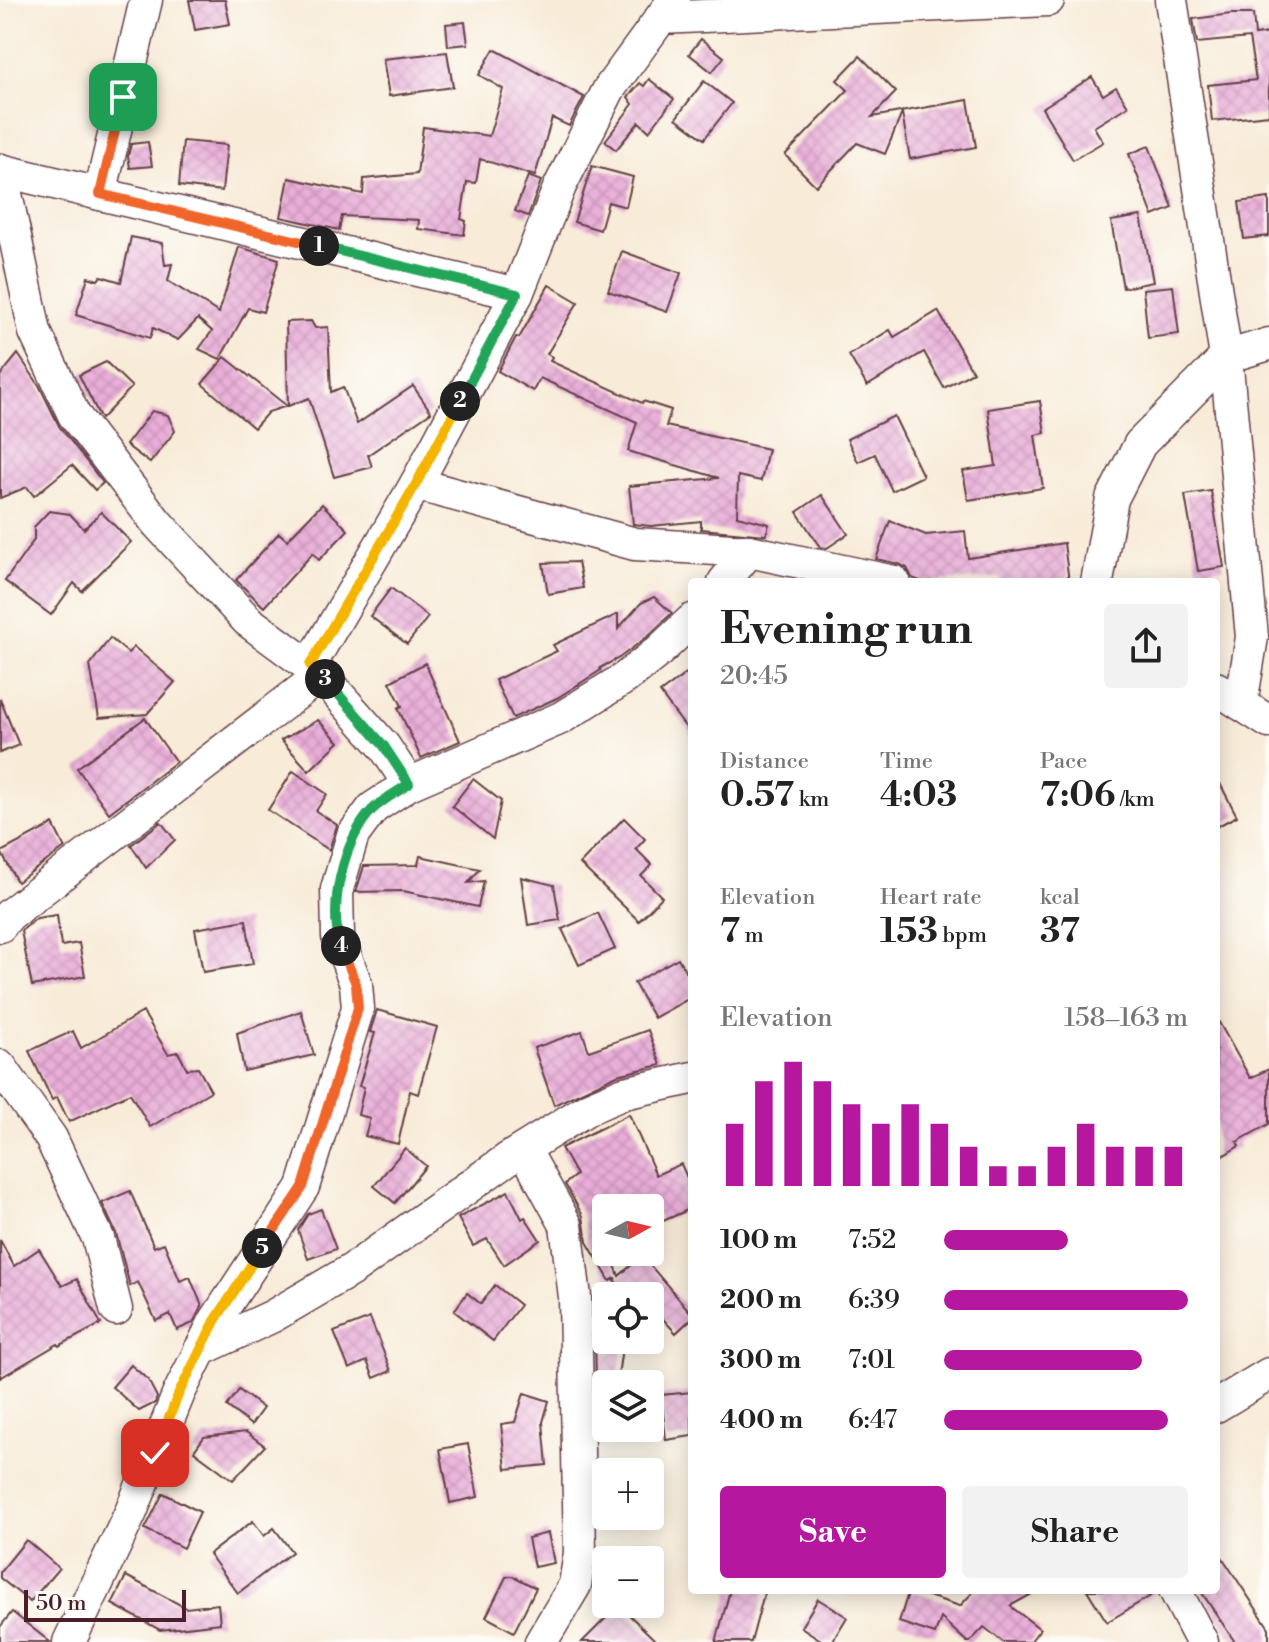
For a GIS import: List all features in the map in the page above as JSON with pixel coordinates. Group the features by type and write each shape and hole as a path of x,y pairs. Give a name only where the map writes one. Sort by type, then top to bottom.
{"street":[{"path":"100,194 146,0"},
{"path":"0,926 20,906 315,670 517,294 560,186 609,89 668,9 1048,0"},
{"path":"1171,0 1226,357 1252,637 1228,696 1269,722"},
{"path":"409,784 384,746 315,670 248,621 157,523 74,415 35,332 0,170 517,294"},
{"path":"1098,578 1112,499 1140,444 1226,357 1269,344"},
{"path":"416,484 635,544 749,551 875,578"},
{"path":"727,578 749,551"},
{"path":"69,1642 131,1512 179,1393 200,1350 215,1321 303,1187 358,1008 356,984 338,937 337,889 353,835 373,808 409,784 561,718 625,678 688,624"},
{"path":"0,1066 51,1138 98,1238 116,1309"},
{"path":"200,1350 273,1316 353,1269 524,1149 589,1108 612,1098 688,1079"},
{"path":"524,1149 566,1225 575,1297 580,1553 575,1585 541,1642"},
{"path":"1220,1404 1269,1374"},
{"path":"1177,1594 1202,1642"}],"building":[{"path":"189,0 225,0 230,24 195,30"},
{"path":"1253,14 1255,35 1269,33 1269,115 1212,121 1208,85 1256,80 1249,38 1197,43 1193,19"},
{"path":"465,22 468,44 448,46 446,24"},
{"path":"701,39 724,57 712,72 689,54"},
{"path":"494,49 584,97 569,126 552,118 535,176 480,159 476,183 467,182 461,219 466,221 464,235 418,229 419,220 342,216 339,230 281,217 289,178 363,194 364,179 417,174 423,127 489,136 503,89 479,75"},
{"path":"447,52 453,87 389,96 383,59"},
{"path":"860,56 896,92 872,117 968,100 976,147 910,159 902,113 885,154 857,143 816,186 785,155 848,90 837,80"},
{"path":"1092,77 1103,95 1116,87 1128,106 1094,127 1103,142 1073,160 1042,108"},
{"path":"649,79 674,99 649,131 639,122 616,150 605,141 633,104 628,97 640,83 644,86"},
{"path":"704,81 732,103 704,139 676,118"},
{"path":"183,141 227,145 222,191 179,186"},
{"path":"148,142 152,166 130,168 128,156 131,144"},
{"path":"1149,146 1173,208 1153,216 1129,154"},
{"path":"592,166 633,177 626,207 608,202 600,230 574,222"},
{"path":"528,176 541,181 528,216 515,211"},
{"path":"1269,198 1269,236 1244,239 1239,202"},
{"path":"1141,216 1153,282 1123,288 1111,221"},
{"path":"131,237 162,243 165,265 172,264 168,281 219,313 239,247 279,259 263,312 248,308 220,359 199,349 212,331 198,319 178,340 153,328 150,338 76,315 88,277 98,280 101,276 121,282"},
{"path":"622,251 681,273 667,312 608,291"},
{"path":"549,285 578,302 547,354 552,357 550,361 642,403 671,410 666,426 768,449 761,481 738,476 737,516 769,524 766,535 701,529 701,521 651,526 633,524 629,486 719,478 628,451 637,422 540,378 533,391 498,371"},
{"path":"1173,286 1179,334 1148,338 1143,289"},
{"path":"938,311 973,372 944,388 924,352 867,386 849,355 890,330 894,337"},
{"path":"311,321 315,328 328,327 331,392 343,387 357,424 413,386 431,412 368,455 372,467 334,477 309,398 288,406 286,322"},
{"path":"18,354 39,385 59,426 103,483 95,490 72,465 34,496 27,487 0,498 0,376"},
{"path":"225,357 287,406 268,412 254,428 202,384"},
{"path":"106,362 132,387 101,419 79,375"},
{"path":"1040,401 1045,433 1035,435 1043,488 968,500 963,471 996,466 988,409"},
{"path":"152,411 168,415 175,431 150,463 126,445"},
{"path":"894,416 923,476 892,491 875,454 858,462 847,439"},
{"path":"1211,491 1224,567 1198,571 1185,495"},
{"path":"822,495 848,534 827,548 820,547 797,512"},
{"path":"322,504 348,530 319,560 313,553 264,607 236,580 279,533 287,540"},
{"path":"49,511 70,514 84,529 101,512 131,542 82,591 74,583 51,615 5,581 34,540 34,527"},
{"path":"890,521 926,535 965,531 968,558 1064,543 1068,578 912,578 907,568 876,559"},
{"path":"578,562 583,588 548,594 543,563"},
{"path":"391,588 428,617 407,644 370,616"},
{"path":"654,597 672,613 647,637 557,698 513,718 495,680 557,651 553,645 618,614 618,629 641,603"},
{"path":"110,638 128,653 134,647 175,682 147,714 99,718 90,665"},
{"path":"425,663 460,741 421,758 398,708 402,706 390,682"},
{"path":"688,672 688,731 660,693"},
{"path":"0,699 19,745 0,753"},
{"path":"145,718 176,762 109,813 77,768"},
{"path":"318,720 339,742 309,771 281,740"},
{"path":"293,771 327,794 316,811 337,825 329,850 268,810"},
{"path":"473,779 501,801 493,839 452,806"},
{"path":"1220,784 1237,816 1220,825"},
{"path":"624,818 645,839 636,849 652,865 641,876 662,897 639,921 580,864"},
{"path":"161,822 175,840 146,868 131,845"},
{"path":"53,824 65,848 17,882 1,852"},
{"path":"420,856 480,869 468,883 484,881 478,907 403,891 356,892 364,866 418,865"},
{"path":"521,877 554,885 560,920 528,925"},
{"path":"598,913 615,949 579,965 562,929"},
{"path":"57,915 61,946 79,943 85,976 32,986 21,931 37,918"},
{"path":"246,920 253,964 203,972 195,929"},
{"path":"678,958 688,975 688,999 654,1018 634,983"},
{"path":"377,1010 437,1027 418,1094 410,1091 398,1144 365,1136 370,1118 358,1115 364,1087 359,1086 375,1033 370,1032"},
{"path":"301,1011 314,1055 244,1071 237,1033"},
{"path":"143,1012 168,1054 178,1052 187,1069 198,1068 211,1091 150,1127 130,1093 69,1122 57,1097 52,1100 29,1051 73,1031 81,1048"},
{"path":"1220,1024 1250,1078 1269,1069 1269,1124 1237,1142 1239,1146 1220,1158"},
{"path":"648,1030 661,1065 617,1075 554,1105 534,1048 582,1031 589,1051"},
{"path":"629,1114 656,1175 681,1164 688,1180 688,1210 664,1221 664,1194 592,1194 592,1250 587,1242 583,1216 565,1184 576,1175 561,1148"},
{"path":"405,1148 426,1166 395,1203 374,1186"},
{"path":"130,1191 154,1247 164,1243 180,1281 190,1277 202,1306 193,1323 177,1330 170,1314 156,1321 138,1282 130,1286 116,1233 102,1203"},
{"path":"508,1191 522,1219 525,1217 540,1240 504,1265 487,1239 473,1246 458,1218"},
{"path":"321,1209 336,1249 308,1259 298,1230 308,1214"},
{"path":"0,1240 14,1266 39,1249 62,1286 77,1279 101,1324 58,1344 0,1378"},
{"path":"601,1266 615,1266 619,1276 630,1266 651,1266 688,1309 688,1322 676,1333 664,1320 664,1282 616,1282 616,1278 610,1281"},
{"path":"495,1285 520,1305 493,1341 454,1311 467,1293 481,1304"},
{"path":"370,1318 391,1371 374,1378 367,1361 349,1369 334,1332"},
{"path":"595,1354 621,1354 619,1370 596,1370"},
{"path":"131,1365 148,1380 157,1397 155,1403 139,1411 112,1387"},
{"path":"239,1390 263,1408 251,1425 227,1406"},
{"path":"688,1392 688,1437 666,1440 664,1395"},
{"path":"524,1393 549,1401 543,1422 547,1465 506,1469 501,1424 515,1422"},
{"path":"246,1432 265,1446 233,1480 194,1451 204,1437"},
{"path":"468,1444 478,1497 450,1503 440,1449"},
{"path":"163,1493 200,1512 183,1548 145,1529"},
{"path":"253,1521 264,1536 274,1528 292,1552 238,1593 209,1554"},
{"path":"548,1533 554,1563 534,1567 528,1538"},
{"path":"26,1540 59,1568 30,1602 0,1578 0,1572"},
{"path":"1220,1554 1269,1628 1269,1642 1235,1642 1203,1594 1220,1594"},
{"path":"126,1576 186,1608 218,1604 220,1623 160,1630 112,1604"},
{"path":"513,1576 536,1588 514,1632 486,1617 506,1577"},
{"path":"729,1594 764,1594 751,1642 716,1642"},
{"path":"908,1594 922,1594 960,1606 971,1594 1032,1594 1010,1606 1040,1629 1030,1642 1003,1642 984,1627 967,1642 941,1618 935,1634 899,1622"},
{"path":"1090,1594 1154,1594 1107,1622"},
{"path":"818,1599 847,1617 832,1642 824,1642 801,1627"},
{"path":"12,1612 50,1642 0,1642 0,1627"},
{"path":"606,1618 632,1618 657,1642 582,1642"}],"route":[{"path":"123,97 100,194 517,294 416,484 310,665 384,746 409,784 373,808 353,835 337,889 338,937 356,984 358,1008 303,1187 215,1321 179,1393 155,1453"}]}
